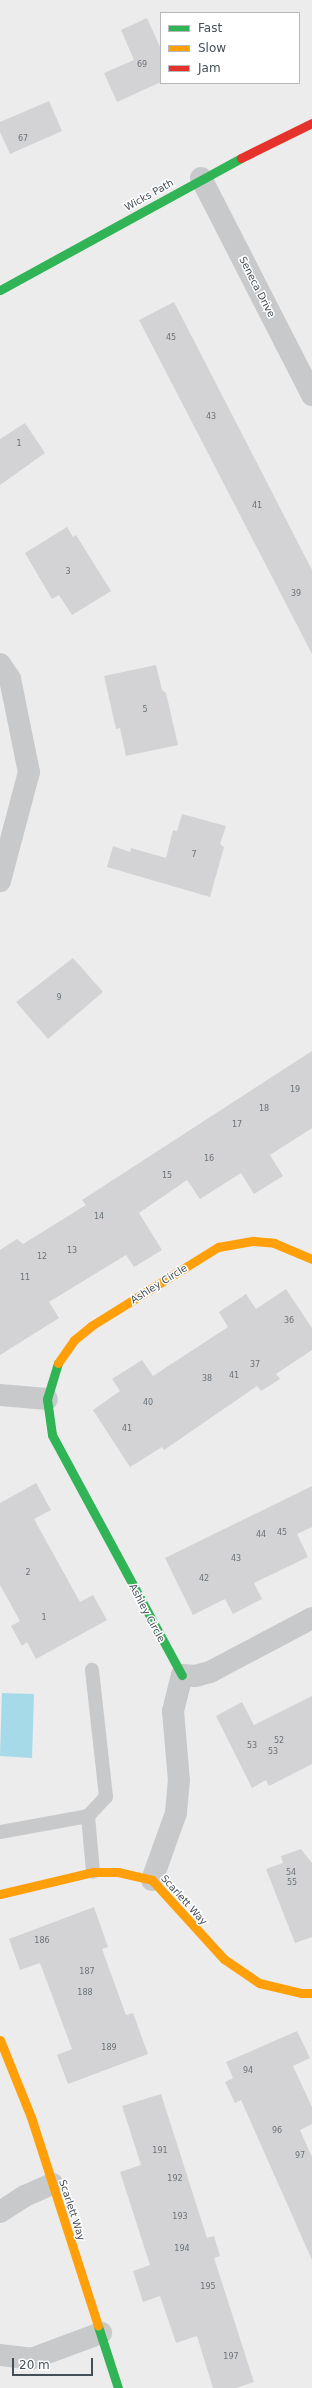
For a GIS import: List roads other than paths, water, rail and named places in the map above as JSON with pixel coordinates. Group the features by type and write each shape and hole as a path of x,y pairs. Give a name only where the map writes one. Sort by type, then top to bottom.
{"street":[{"name":"Wicks Path","path":"0,290 201,178 312,123"},
{"name":"Seneca Drive","path":"201,178 312,395"},
{"path":"0,664 10,679 30,772 0,881"},
{"name":"Ashley Circle","path":"182,1675 52,1435 47,1399 60,1358 74,1340 91,1326 218,1247 253,1241 274,1243 312,1259"},
{"path":"0,1395 47,1399"},
{"path":"152,1880 176,1813 179,1781 173,1711 182,1675 195,1676 210,1672 312,1618"},
{"name":"Scarlett Way","path":"0,1894 93,1872 118,1872 152,1880 224,1959 259,1983 301,1993 312,1993"},
{"name":"Scarlett Way","path":"0,2040 31,2117 118,2388"},
{"path":"0,2212 25,2196 52,2184"},
{"path":"0,2355 32,2359 101,2333"}],"lane":[{"path":"0,1832 88,1816 106,1797 92,1670"},
{"path":"88,1816 93,1872"}],"water":[{"path":"2,1693 34,1694 32,1758 0,1756"}]}
